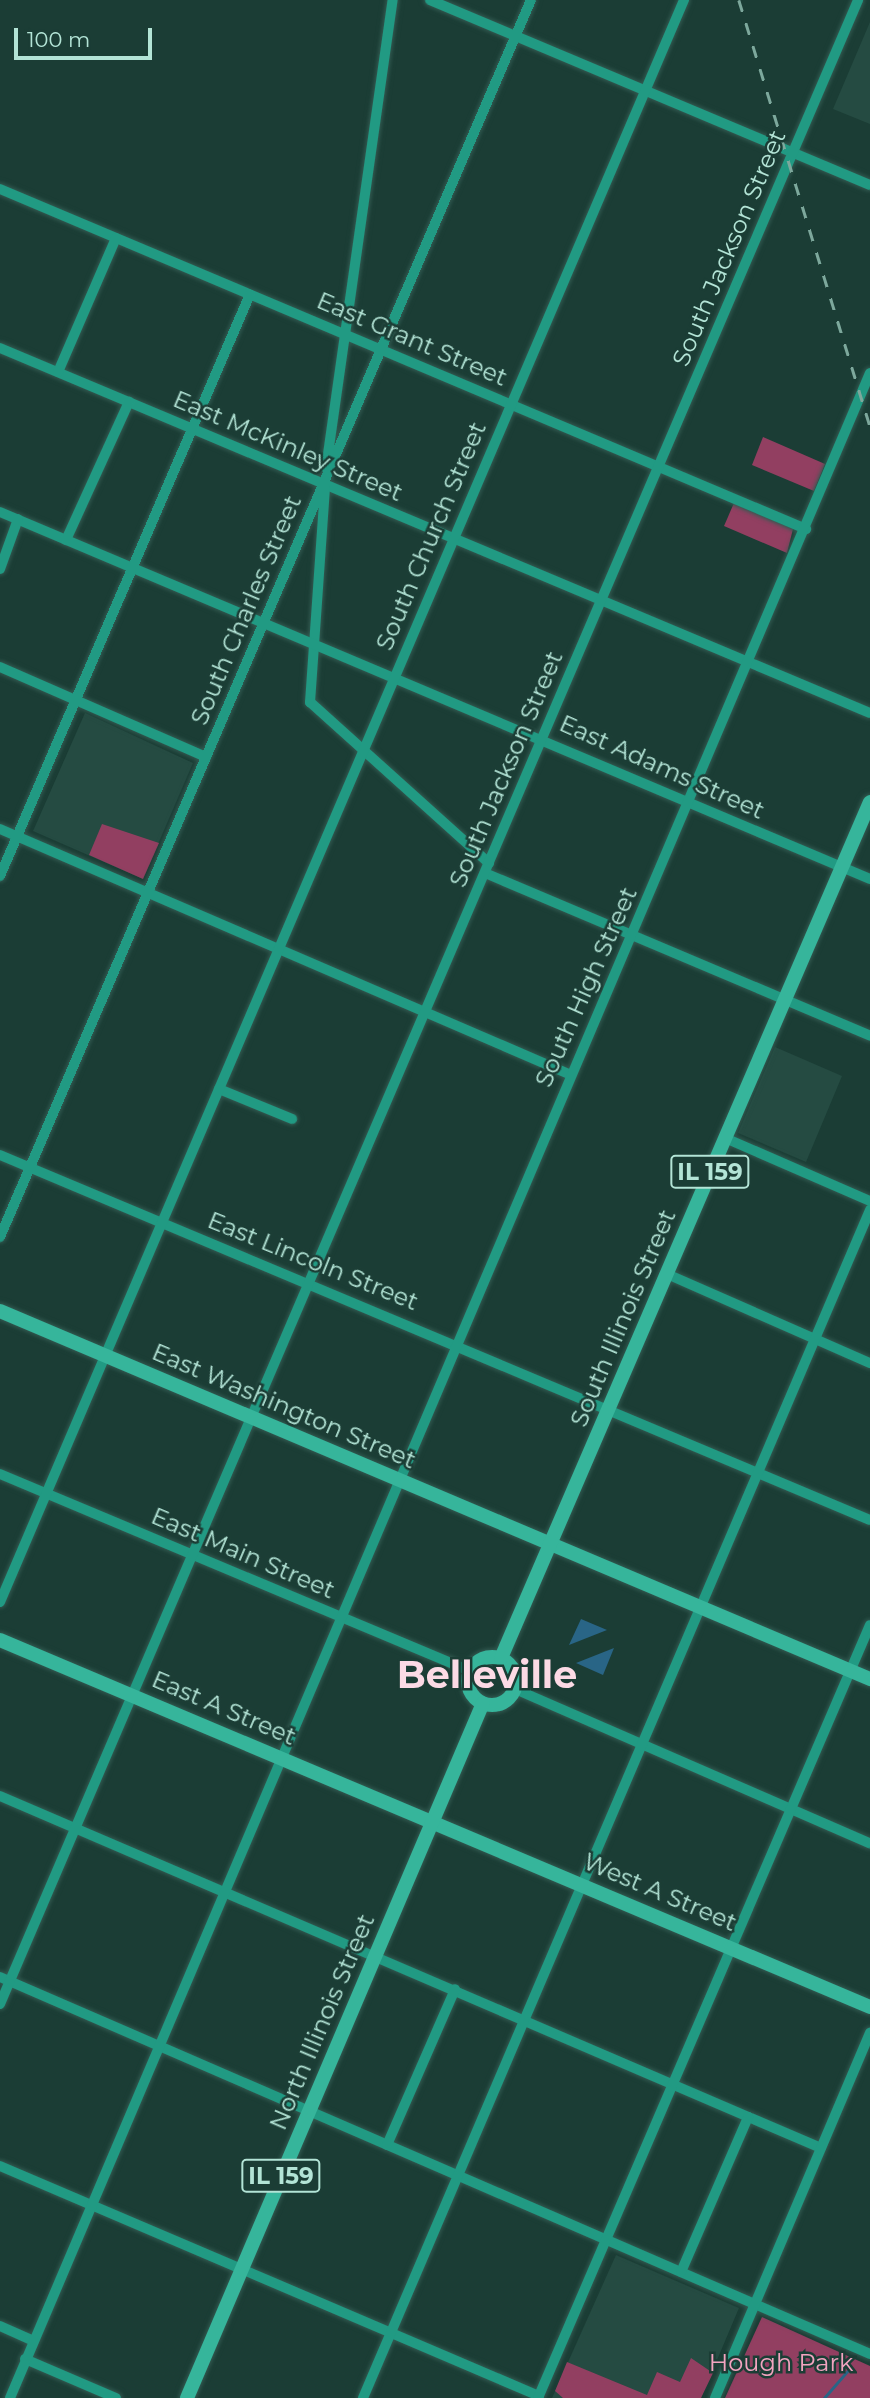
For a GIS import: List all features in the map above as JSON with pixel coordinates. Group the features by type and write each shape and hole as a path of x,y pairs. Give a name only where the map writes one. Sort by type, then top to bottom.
{"main road":[{"name":"South Illinois Street","path":"501,1658 870,802"},
{"name":"East Washington Street","path":"0,1311 870,1679"},
{"name":"East A Street","path":"0,1640 432,1818"},
{"path":"484,1658 501,1658 513,1668 515,1689 501,1703 483,1703 471,1692 470,1671 484,1658"},
{"name":"North Illinois Street","path":"187,2398 483,1703"},
{"name":"West A Street","path":"432,1818 870,2007"}],"street":[{"path":"393,0 324,484 310,702 487,868 629,934 870,1036"},
{"path":"430,0 870,185"},
{"name":"South Charles Street","path":"0,1237 531,0"},
{"name":"South Church Street","path":"0,1602 643,90 684,0"},
{"name":"South Jackson Street","path":"0,2004 5,1979 75,1828 858,0"},
{"name":"East Grant Street","path":"0,189 659,464 806,529"},
{"path":"58,372 116,238"},
{"path":"0,876 250,295"},
{"name":"East McKinley Street","path":"0,348 870,713"},
{"name":"South High Street","path":"10,2398 454,1343 629,934 692,800 806,529 866,395 870,373"},
{"path":"66,540 129,402"},
{"name":"East Adams Street","path":"0,512 395,674 870,879"},
{"path":"0,569 18,519"},
{"path":"0,667 206,757"},
{"path":"0,829 569,1074"},
{"path":"219,1089 292,1119"},
{"path":"725,1138 870,1201"},
{"name":"East Lincoln Street","path":"0,1154 309,1281 870,1520"},
{"path":"363,2398 870,1210"},
{"path":"667,1274 870,1363"},
{"name":"East Main Street","path":"0,1474 470,1671"},
{"path":"0,2166 539,2397 870,1625"},
{"path":"515,1689 870,1843"},
{"path":"0,1796 821,2148"},
{"path":"5,1979 870,2354"},
{"path":"387,2145 455,1989"},
{"path":"715,2398 870,2033"},
{"path":"681,2272 748,2117"},
{"path":"0,2326 33,2341"},
{"path":"26,2359 116,2398"}],"shaded area":[{"path":"870,22 870,124 833,109"},
{"path":"85,713 193,763 143,879 33,831"},
{"path":"775,1047 842,1076 806,1162 738,1133"},
{"path":"616,2255 739,2308 701,2398 552,2398"}],"green space":[{"path":"763,437 825,464 814,491 752,465"},
{"path":"734,503 793,529 787,553 724,526"},
{"path":"102,824 159,843 143,879 89,855"},
{"name":"Hough Park","path":"762,2317 870,2366 870,2398 725,2398"},
{"path":"691,2358 713,2373 701,2398 563,2398 555,2391 567,2362 647,2395 657,2372 680,2382"}],"water":[{"path":"581,1619 607,1630 569,1645"},
{"path":"614,1648 603,1675 576,1663"}],"waterway":[{"path":"824,2398 848,2370"}],"railway":[{"path":"739,0 870,427"}],"district":[{"name":"Belleville","path":"487,1675"}]}
